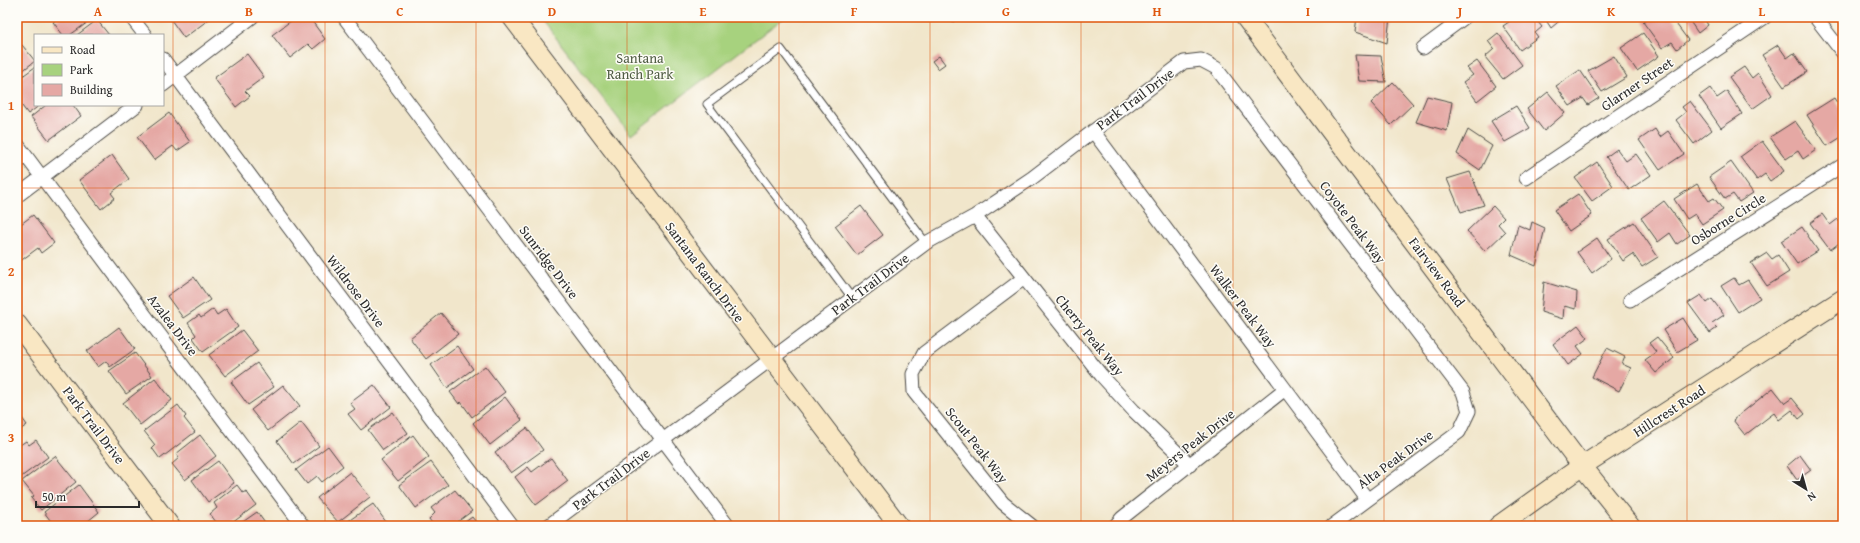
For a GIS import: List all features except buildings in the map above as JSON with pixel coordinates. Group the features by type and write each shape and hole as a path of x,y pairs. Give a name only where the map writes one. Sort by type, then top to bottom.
{"street":[{"path":"132,17 144,34"},
{"path":"164,84 252,17"},
{"name":"Sunridge Drive","path":"344,17 728,526"},
{"name":"Santana Ranch Drive","path":"512,17 899,526"},
{"name":"Fairview Road","path":"1245,17 1582,466 1630,526"},
{"path":"1423,48 1465,17"},
{"name":"Glarner Street","path":"1526,178 1765,17"},
{"path":"1815,17 1843,53"},
{"name":"Wildrose Drive","path":"164,60 512,526"},
{"name":"Park Trail Drive","path":"548,526 926,243 975,216 1032,178 1184,62 1201,60"},
{"name":"Coyote Peak Way","path":"1201,60 1216,68 1439,360 1463,392 1469,411"},
{"path":"17,196 136,106"},
{"name":"Walker Peak Way","path":"1094,131 1367,499"},
{"name":"Azalea Drive","path":"17,144 303,526"},
{"name":"Osborne Circle","path":"1630,300 1843,165"},
{"name":"Cherry Peak Way","path":"975,216 1101,375 1134,411 1190,465"},
{"name":"Scout Peak Way","path":"1024,278 924,353 913,374 914,392 1002,503 1032,526"},
{"name":"Hillcrest Road","path":"1498,526 1582,466 1843,299"},
{"name":"Park Trail Drive","path":"17,324 170,526"},
{"name":"Meyers Peak Drive","path":"1115,526 1122,518 1285,389"},
{"name":"Alta Peak Drive","path":"1332,526 1459,432 1469,411"}],"lane":[{"path":"852,298 707,104 781,49 926,243"}],"green space":[{"name":"Santana Ranch Park","path":"540,17 785,17 631,135"}]}
